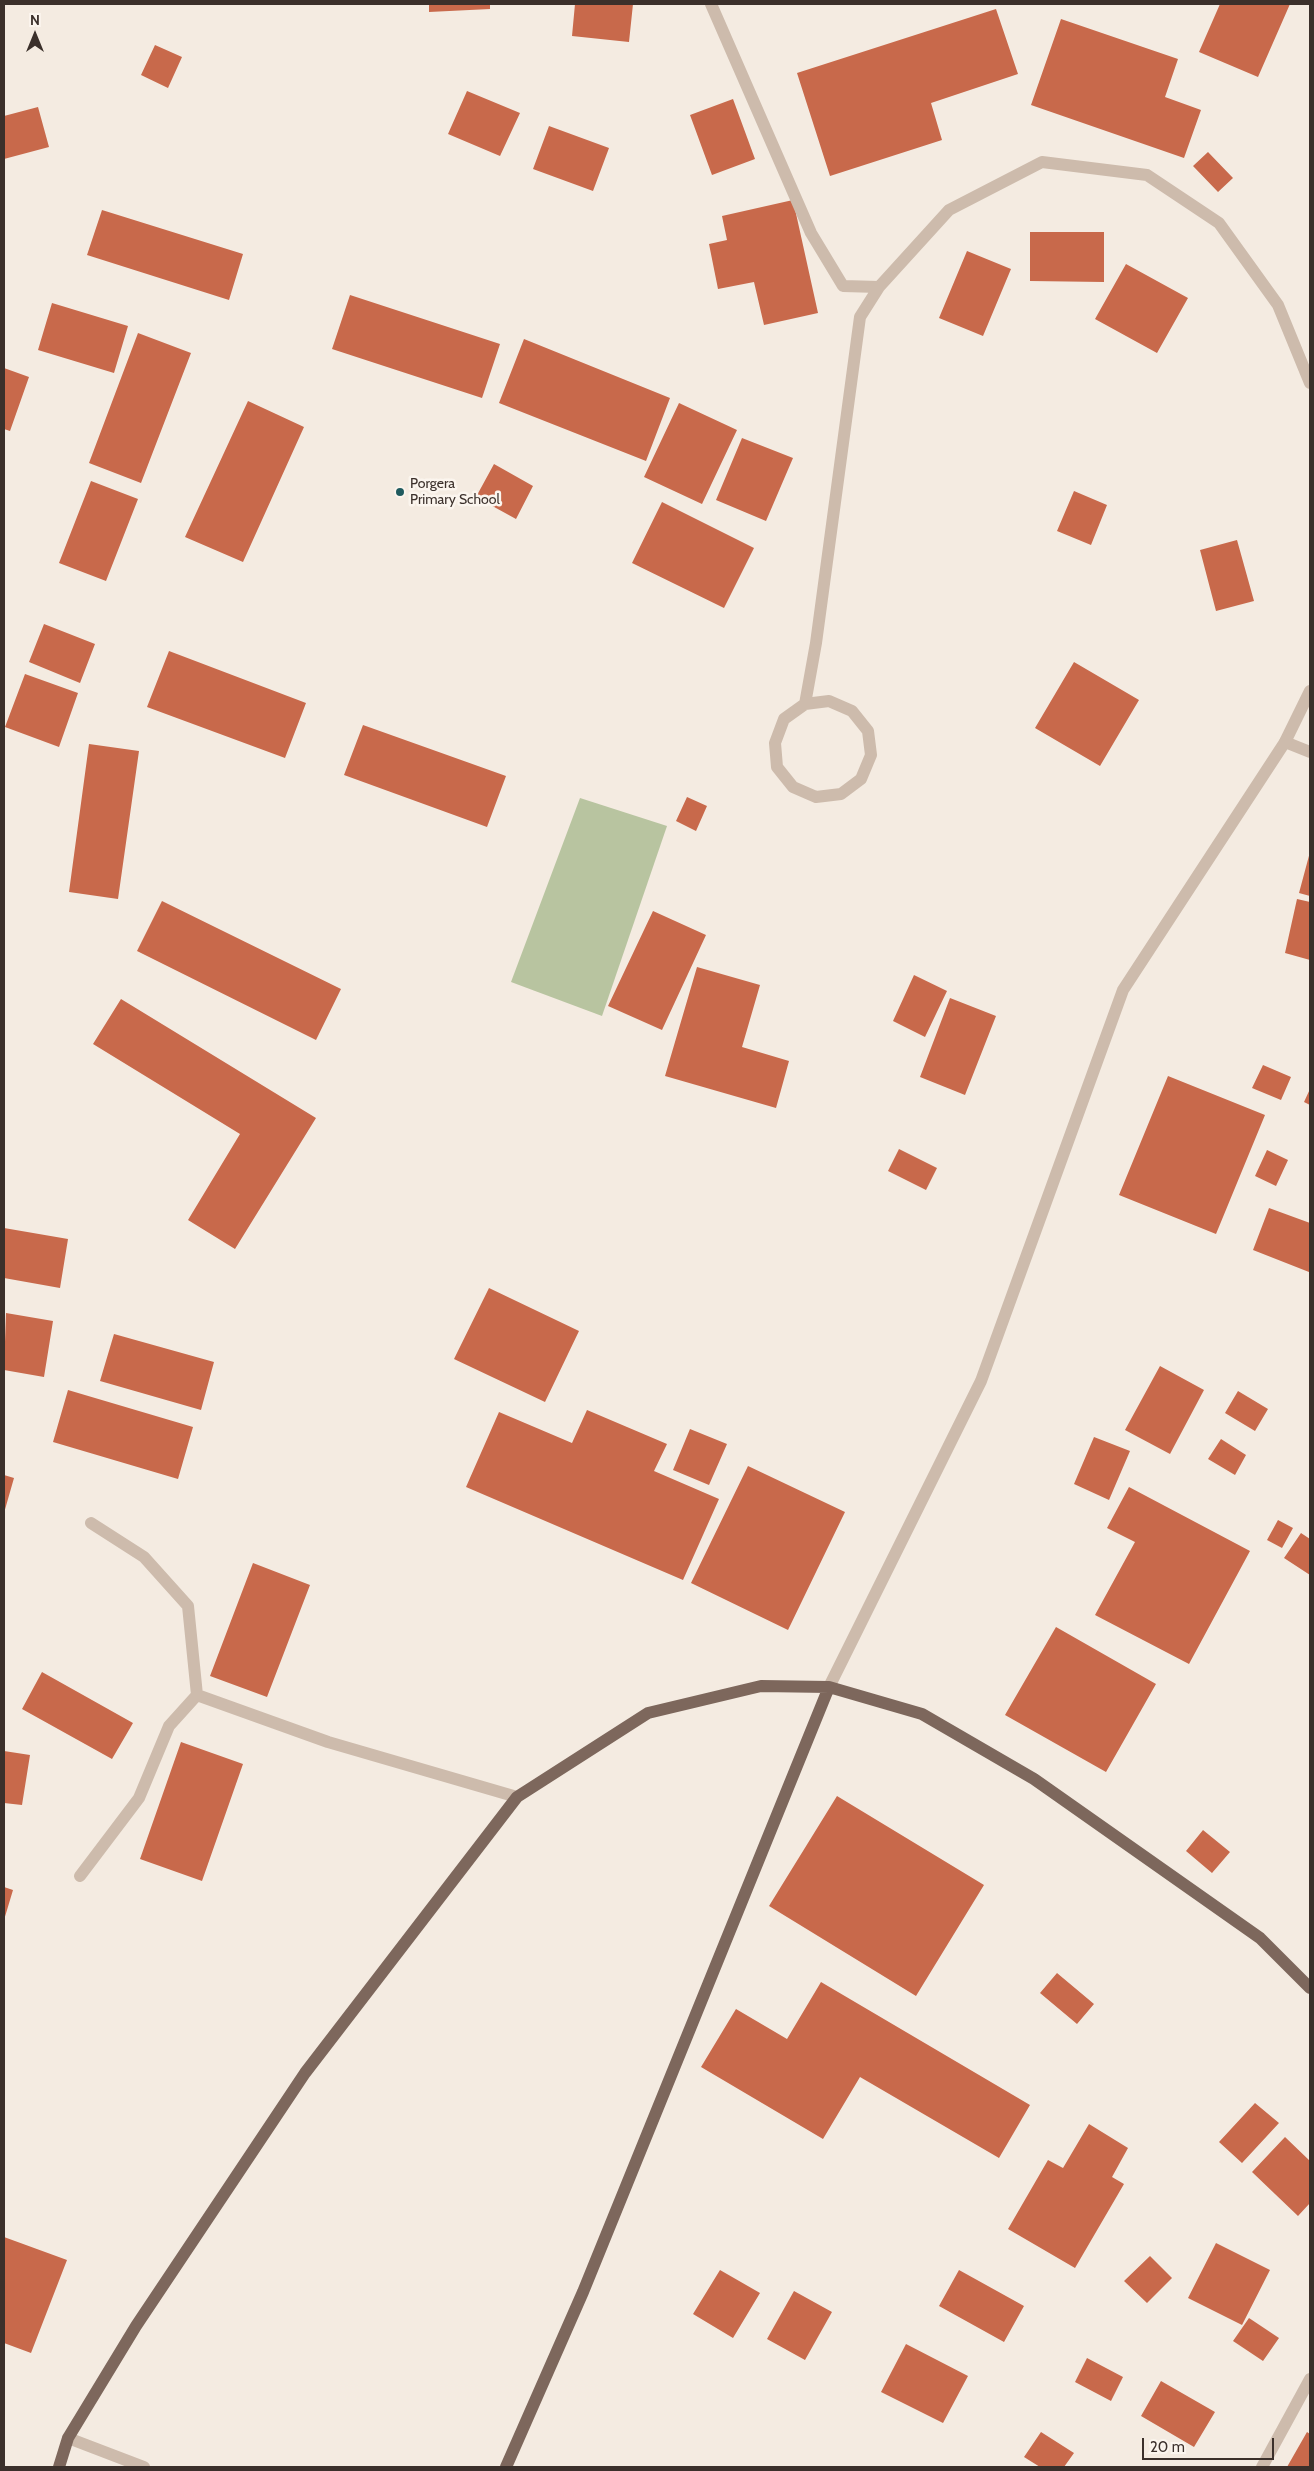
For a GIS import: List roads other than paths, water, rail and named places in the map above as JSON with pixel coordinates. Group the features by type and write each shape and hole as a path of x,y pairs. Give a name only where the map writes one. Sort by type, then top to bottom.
{"main road":[{"path":"59,2467 68,2438 136,2326 305,2073 517,1797 648,1713 761,1686 829,1687 922,1714 1034,1779 1260,1938 1310,1988"},
{"path":"506,2467 583,2292 829,1687"}],"street":[{"path":"711,4 816,241 843,286 879,287"},
{"path":"805,704 830,701 852,711 868,731 871,755 861,779 841,794 816,797 793,788 778,767 774,743 784,720 805,704 816,643 860,317 879,287 949,210 1042,162 1147,175 1219,223 1278,305 1310,383"},
{"path":"829,1687 981,1381 1123,990 1285,742 1310,691"},
{"path":"1285,742 1310,752"},
{"path":"80,1876 139,1798 168,1726 197,1695 188,1606 144,1557 91,1523"},
{"path":"197,1695 328,1742 517,1797"},
{"path":"1262,2467 1310,2380"},
{"path":"68,2438 144,2467"}],"place":[{"name":"Porgera Primary School","path":"400,492"}]}
